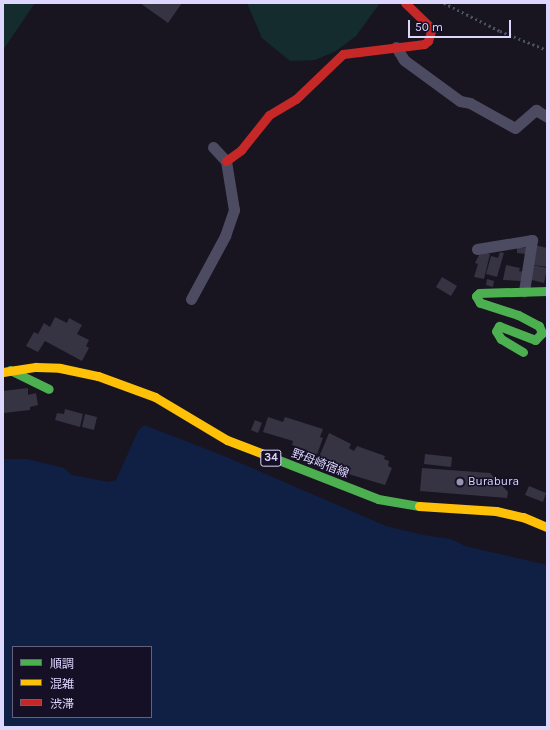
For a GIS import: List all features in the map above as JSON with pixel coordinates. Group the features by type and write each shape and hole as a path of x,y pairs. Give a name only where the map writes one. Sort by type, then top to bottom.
{"street":[{"path":"226,161 241,150 269,115 296,99 343,54 424,44 432,36 428,25 405,3"},
{"path":"396,47 404,60 451,95 460,101 470,102 515,128 536,110 547,117"},
{"path":"191,299 225,236 234,210 226,161 213,147"},
{"path":"477,248 532,240 524,291"},
{"path":"523,352 501,339 496,331 499,326 536,340 542,333 539,326 518,315 480,303 476,296 479,293 547,291"},
{"name":"野母崎宿線","path":"7,371 36,367 60,368 133,388 155,397 227,440 378,499 412,506 496,511 523,517 547,527"},
{"path":"7,371 49,389"}],"path":[{"path":"444,3 500,31 547,50"}],"green space":[{"path":"3,3 35,3 3,50"},
{"path":"247,3 380,3 356,36 336,51 315,60 290,61 262,38"}],"water":[{"path":"144,425 224,456 386,526 423,535 451,539 465,546 547,565 547,727 3,727 3,459 27,459 64,468 72,475 109,482 116,480 138,431"}],"building":[{"path":"140,3 182,3 168,23"},
{"path":"535,245 547,248 547,267 533,265"},
{"path":"517,248 526,248 526,254 517,253"},
{"path":"481,251 490,254 484,279 474,277 478,264 475,263"},
{"path":"500,252 504,253 497,277 486,274 491,256 498,258"},
{"path":"506,265 520,268 519,271 524,272 522,281 503,280"},
{"path":"532,265 547,268 544,283 528,279"},
{"path":"442,277 457,286 451,296 436,287"},
{"path":"487,279 494,281 493,287 486,285"},
{"path":"55,317 67,323 69,318 82,325 77,334 89,340 86,346 89,348 82,361 45,341 38,352 26,346 34,332 38,334 44,323 50,327"},
{"path":"28,388 28,395 36,393 38,405 30,407 30,410 3,413 3,391"},
{"path":"65,409 83,414 80,427 55,420 57,413 64,414"},
{"path":"85,414 97,417 94,430 82,427"},
{"path":"268,417 283,422 285,417 323,429 320,437 323,438 315,460 305,456 307,450 292,445 293,441 263,432"},
{"path":"255,420 262,423 258,433 251,430"},
{"path":"329,433 351,444 349,448 354,451 357,446 385,456 384,459 389,461 388,466 392,468 385,485 345,473 348,467 341,465 339,470 317,462"},
{"path":"425,454 452,457 451,467 424,464"},
{"name":"Burabura","path":"422,468 490,473 508,492 507,498 420,491"},
{"path":"529,486 546,493 543,502 525,495"}],"traffic: fast":[{"path":"523,352 501,339 496,331 499,326 535,340 542,333 539,326 518,315 480,303 476,296 479,293 547,291"},
{"path":"10,370 49,389"},
{"path":"266,455 378,499 419,506"}],"traffic: slow":[{"path":"3,372 36,367 60,368 98,376 155,397 227,440 266,455"},
{"path":"419,506 496,511 523,517 547,527"}],"traffic: jam":[{"path":"226,161 241,150 269,115 296,99 343,54 424,44 428,41 431,31 428,25 405,3"}],"place":[{"name":"Burabura","path":"460,482"}]}
